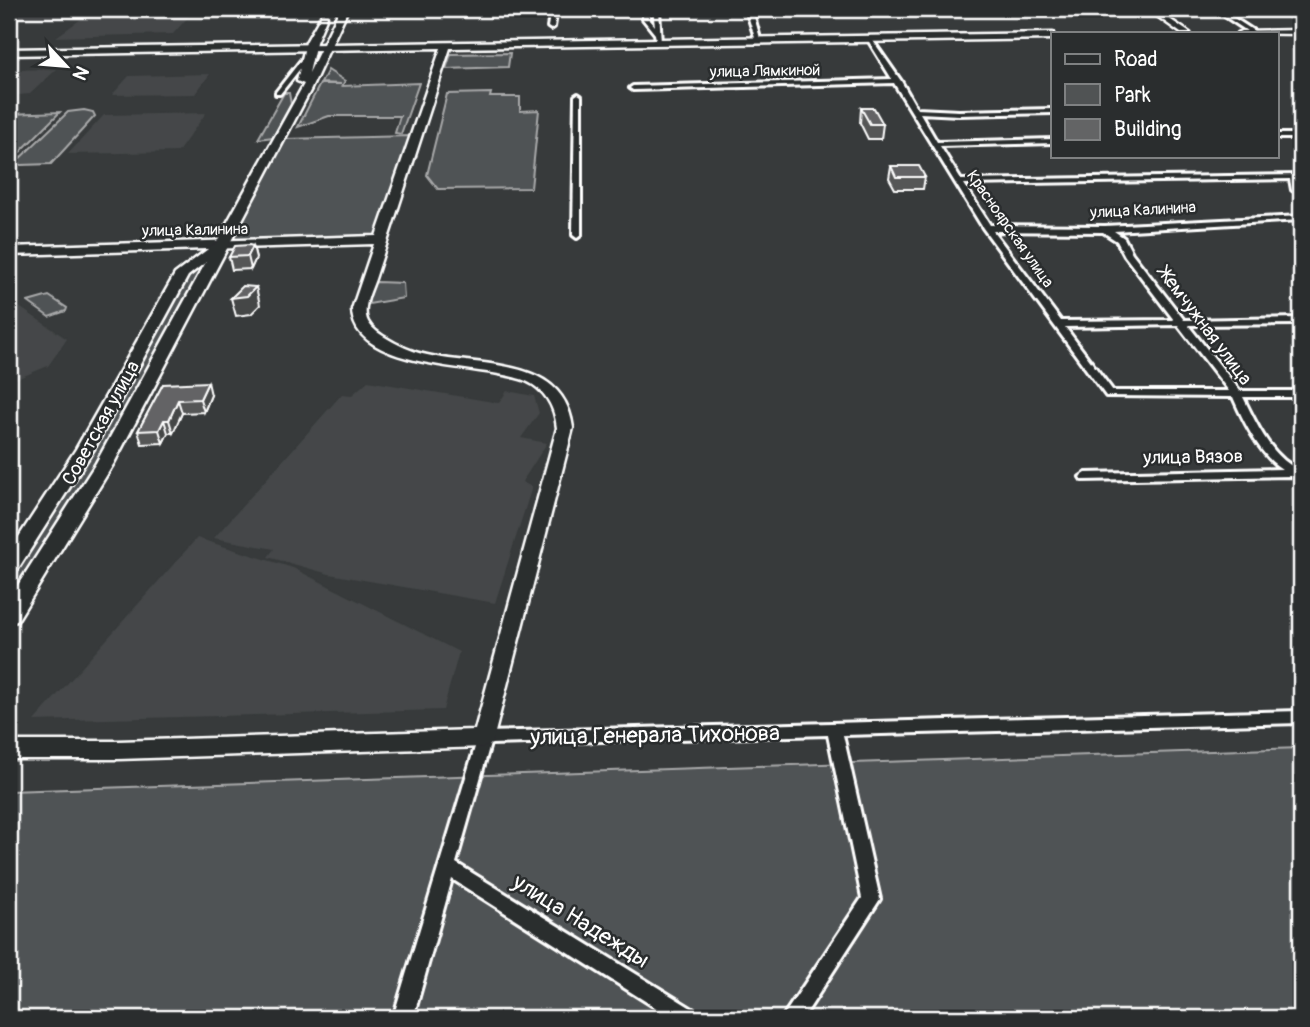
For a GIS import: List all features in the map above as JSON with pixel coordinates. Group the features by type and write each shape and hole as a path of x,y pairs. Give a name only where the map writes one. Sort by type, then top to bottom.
{"main road":[{"name":"Советская улица","path":"292,113 309,51 330,9"},
{"name":"Советская улица","path":"9,616 105,463 323,55 344,9"},
{"path":"1278,32 1301,32"},
{"path":"9,52 309,51 325,46 659,39 759,41 1051,36"},
{"path":"447,44 381,240 359,309 359,320 370,334 389,346 423,359 519,374 534,379 558,400 563,411 565,428 484,738"},
{"name":"улица Калинина","path":"9,251 381,240"},
{"name":"Советская улица","path":"9,567 85,449 182,274 221,245"},
{"name":"улица Генерала Тихонова","path":"9,750 118,750 484,738"}],"street":[{"path":"551,27 554,9"},
{"path":"646,9 646,19 659,39"},
{"path":"656,9 659,39"},
{"path":"749,9 759,41"},
{"path":"1151,9 1185,32"},
{"path":"1217,9 1252,32"},
{"path":"1281,9 1301,21"},
{"name":"Красноярская улица","path":"872,40 987,228 1110,394 1236,393"},
{"path":"278,93 309,51"},
{"name":"улица Лямкиной","path":"633,88 898,81"},
{"path":"577,235 578,96"},
{"path":"915,111 1051,111"},
{"path":"1278,136 1301,136"},
{"path":"935,144 1051,141"},
{"path":"957,182 1298,177 1296,190 1301,193"},
{"name":"улица Калинина","path":"987,228 1105,229 1301,218"},
{"name":"Жемчужная улица","path":"1105,229 1121,240 1128,254 1236,393 1249,421 1277,461 1300,474"},
{"path":"1059,324 1182,325 1301,321"},
{"path":"1236,393 1301,394"},
{"name":"улица Вязов","path":"1086,477 1300,474"},
{"name":"улица Генерала Тихонова","path":"484,738 1301,717"},
{"path":"792,1018 871,899 835,731"},
{"path":"403,1018 484,738"},
{"name":"улица Надежды","path":"446,866 689,1018"}],"shaded area":[{"path":"9,9 148,9 142,14 9,19"},
{"path":"189,16 173,34 56,37 81,19"},
{"path":"57,69 30,94 9,96 9,70"},
{"path":"210,74 195,94 112,95 129,76"},
{"path":"206,113 178,152 68,154 104,115"},
{"path":"9,300 67,339 48,366 9,382"},
{"path":"368,381 499,403 507,391 534,396 539,413 521,438 547,443 522,482 532,487 495,603 329,574 268,557 274,549 214,538 342,394 352,395"},
{"path":"197,538 293,568 459,652 443,710 34,721"}],"green space":[{"path":"510,53 508,67 446,69 451,54"},
{"path":"328,70 345,81 342,86 419,83 401,134 395,133 400,116 329,116 298,127 320,84 341,84 321,83"},
{"path":"284,93 289,93 291,104 273,137 258,139"},
{"path":"491,93 490,97 520,97 520,111 539,110 531,188 438,189 427,175 447,94"},
{"path":"60,112 13,159 9,160 9,114"},
{"path":"68,112 93,112 95,116 51,164 21,165 16,162"},
{"path":"412,136 379,233 373,237 234,241 232,238 285,139"},
{"path":"211,255 115,435 9,604 9,579 72,480 187,278"},
{"path":"377,282 403,283 404,298 369,304 366,302 372,285"},
{"path":"49,296 67,308 66,311 49,317 28,302"},
{"path":"1301,748 1301,1018 9,1018 9,791"}],"building":[{"path":"861,108 874,108 883,124 870,124"},
{"path":"891,166 919,166 925,177 896,177"},
{"path":"235,246 253,246 248,256 229,257"},
{"path":"243,286 256,287 247,296 231,298"},
{"path":"208,382 200,399 178,400 169,420 164,420 159,430 138,431 163,384"}]}
